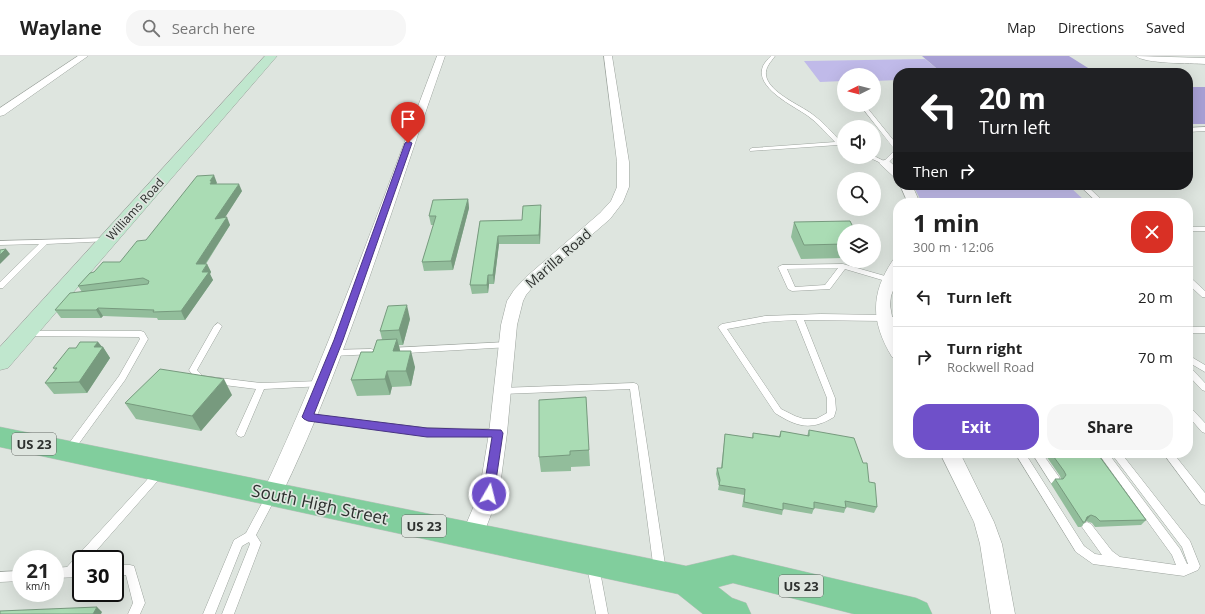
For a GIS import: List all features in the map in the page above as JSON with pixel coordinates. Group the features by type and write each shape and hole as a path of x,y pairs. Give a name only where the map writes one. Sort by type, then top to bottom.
{"main road":[{"name":"Williams Road","path":"0,362 25,334 61,300 107,240 271,56"},
{"name":"South High Street","path":"0,437 674,578 733,570 916,614"},
{"name":"South High Street","path":"674,578 725,612 735,614"}],"street":[{"path":"0,113 84,56"},
{"path":"272,494 308,417 333,354 441,56"},
{"name":"Marilla Road","path":"472,536 489,494 503,391 509,325 515,301 519,293 531,280 605,216 617,202 621,194 624,180 623,162 608,56"},
{"path":"1141,56 1166,60 1205,61"},
{"path":"885,163 893,170"},
{"path":"893,274 885,289 883,298 891,320 888,332 893,342"},
{"path":"952,458 984,522 990,544 1003,614"}],"lane":[{"path":"773,56 766,65 764,72 764,79 769,86 809,115 837,140"},
{"path":"868,112 893,144"},
{"path":"1193,130 1205,129"},
{"path":"752,150 837,144"},
{"path":"881,161 885,163 893,155"},
{"path":"1088,190 1096,198"},
{"path":"1193,229 1205,229"},
{"path":"0,243 107,240"},
{"path":"0,286 45,242"},
{"path":"812,266 843,266 826,287 792,289 782,267 812,266"},
{"path":"850,268 890,280"},
{"path":"1193,284 1205,295"},
{"path":"799,318 831,398 832,410 831,416 821,422 800,422 790,419 778,411 722,327 764,319 799,318 891,320"},
{"path":"218,326 193,370 200,379 261,386 320,384"},
{"path":"1193,330 1205,330"},
{"path":"25,334 141,334 144,339 122,378 68,451"},
{"path":"333,354 507,346"},
{"path":"1193,360 1205,362"},
{"path":"1193,361 1205,369"},
{"path":"1193,375 1205,388"},
{"path":"241,433 261,386"},
{"path":"503,391 634,386 674,578"},
{"path":"1193,416 1205,429"},
{"path":"308,417 427,432 498,433"},
{"path":"1023,458 1080,549 1093,559 1184,571 1194,566 1186,544 1120,458"},
{"path":"1041,458 1055,480"},
{"path":"1107,458 1176,552 1184,571"},
{"path":"1172,458 1205,501"},
{"path":"91,550 160,471"},
{"path":"209,614 238,543 250,536 272,494"},
{"path":"1087,527 1108,555 1118,563"},
{"path":"228,614 256,543 250,536"},
{"path":"593,562 602,614"},
{"path":"124,570 130,570 139,603 134,614"},
{"path":"0,577 12,576"}],"shaded area":[{"path":"922,56 1069,56 1088,68 936,68"},
{"path":"925,59 936,68 893,68 893,80 881,81 881,68 837,68 837,81 820,82 804,61"},
{"path":"1193,87 1205,87 1205,124 1193,124"},
{"path":"916,190 1073,190 1082,198 920,198"}],"building":[{"path":"214,175 210,181 212,181 210,184 239,184 215,219 227,217 196,264 207,264 202,272 209,272 181,311 153,312 154,310 98,308 96,310 55,310 70,293 148,284 149,281 143,278 78,286 103,262 120,262 137,241 146,240 197,176"},
{"path":"468,199 451,261 422,262 436,216 429,216 433,200"},
{"path":"541,205 539,235 498,236 493,275 488,275 487,285 470,285 480,221 522,220 523,206"},
{"path":"850,221 852,224 837,224 837,244 804,245 794,222"},
{"path":"6,249 0,255 0,250"},
{"path":"407,305 399,330 380,331 388,306"},
{"path":"397,339 393,351 411,351 406,371 387,371 385,379 351,380 361,352 373,352 377,340"},
{"path":"80,342 98,342 94,347 103,347 79,382 45,383 57,368 53,368 69,348 76,348"},
{"path":"160,369 224,379 192,416 125,403"},
{"path":"586,397 589,450 570,451 570,455 539,457 539,400"},
{"path":"809,430 854,438 863,463 867,463 869,482 875,483 877,507 845,501 846,508 814,502 814,509 783,503 783,510 744,502 745,489 719,485 720,480 717,468 722,468 725,434 753,438 753,433 780,437 781,431 809,436"},
{"path":"1055,458 1101,458 1146,520 1100,521 1091,515 1087,517 1085,522 1083,522 1055,479 1063,479 1066,475"},
{"path":"97,607 93,614 0,614 0,611"}],"route":[{"path":"408,143 338,340 308,417 427,432 498,433 489,494"}]}
